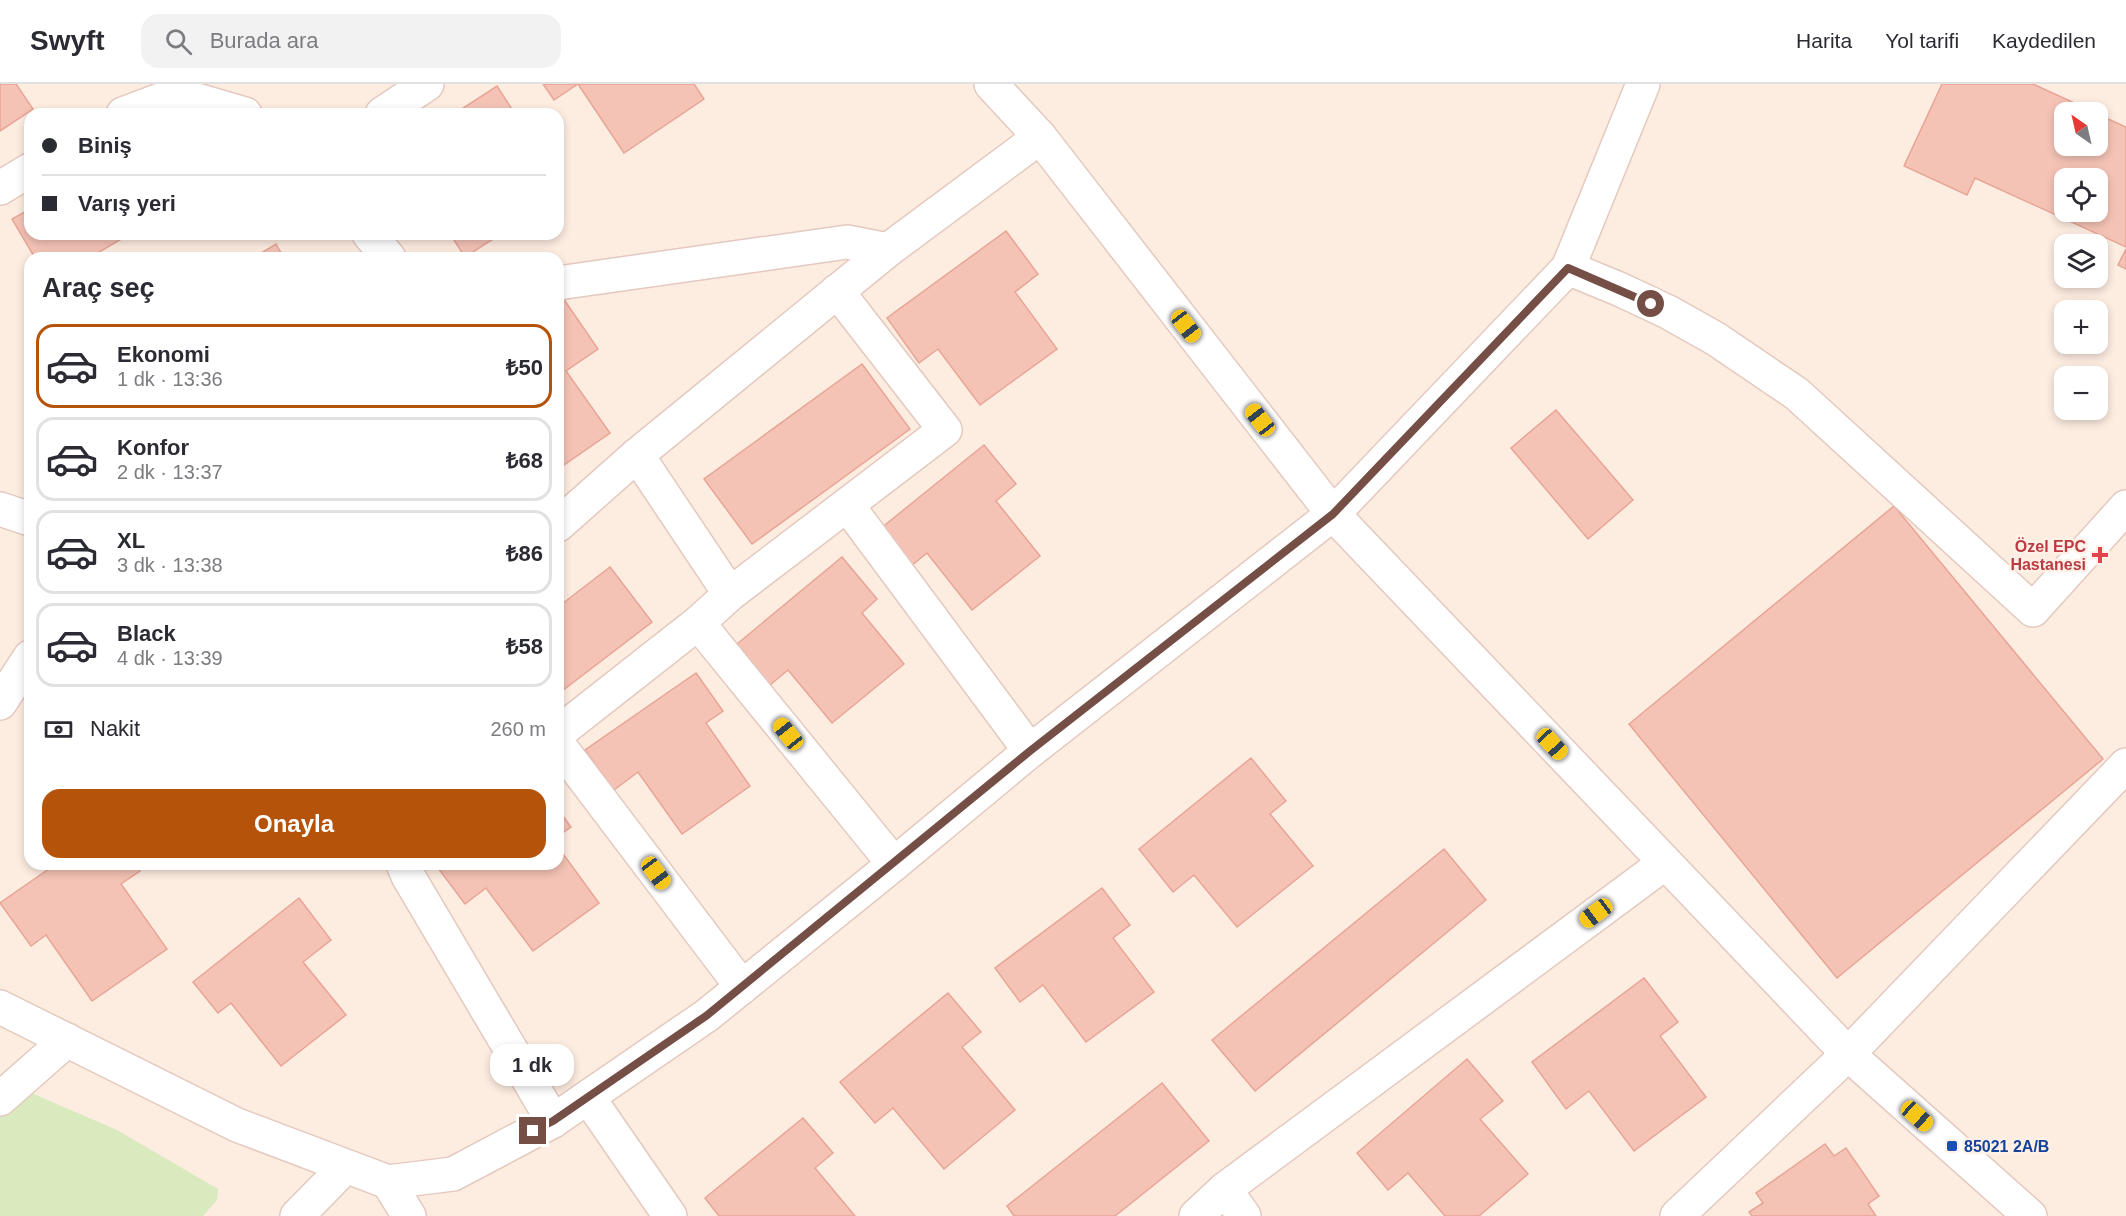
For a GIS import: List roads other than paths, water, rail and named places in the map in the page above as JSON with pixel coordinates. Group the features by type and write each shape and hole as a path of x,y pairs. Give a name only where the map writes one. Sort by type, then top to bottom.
{"street":[{"path":"391,108 427,84"},
{"path":"991,84 1040,137 1333,514 1848,1054 2030,1216"},
{"path":"0,1006 237,1125 388,1182 453,1174 553,1121 706,1016 1030,751 1333,514 1568,268 1643,84"},
{"path":"139,108 176,94 224,108"},
{"path":"564,520 637,455 837,291 888,250 1040,137"},
{"path":"0,188 24,174"},
{"path":"374,240 384,252"},
{"path":"564,282 848,242 888,250"},
{"path":"1568,268 1677,317 1716,339 1797,394 2033,610 2126,507"},
{"path":"564,728 698,623 730,594 945,430 837,291"},
{"path":"637,455 730,594"},
{"path":"848,506 1030,751"},
{"path":"0,509 24,517"},
{"path":"698,623 894,864"},
{"path":"0,703 24,666"},
{"path":"564,752 742,987"},
{"path":"1677,1216 1848,1054 2126,765"},
{"path":"1196,1216 1225,1189 1665,863"},
{"path":"406,870 553,1121"},
{"path":"0,1099 67,1040"},
{"path":"588,1097 670,1216"},
{"path":"297,1216 345,1167"},
{"path":"388,1182 409,1216"},
{"path":"1225,1189 1244,1216"}],"place":[{"name":"Özel EPC Hastanesi","path":"2100,555"},
{"name":"85021 2A/B","path":"1952,1146"}]}
